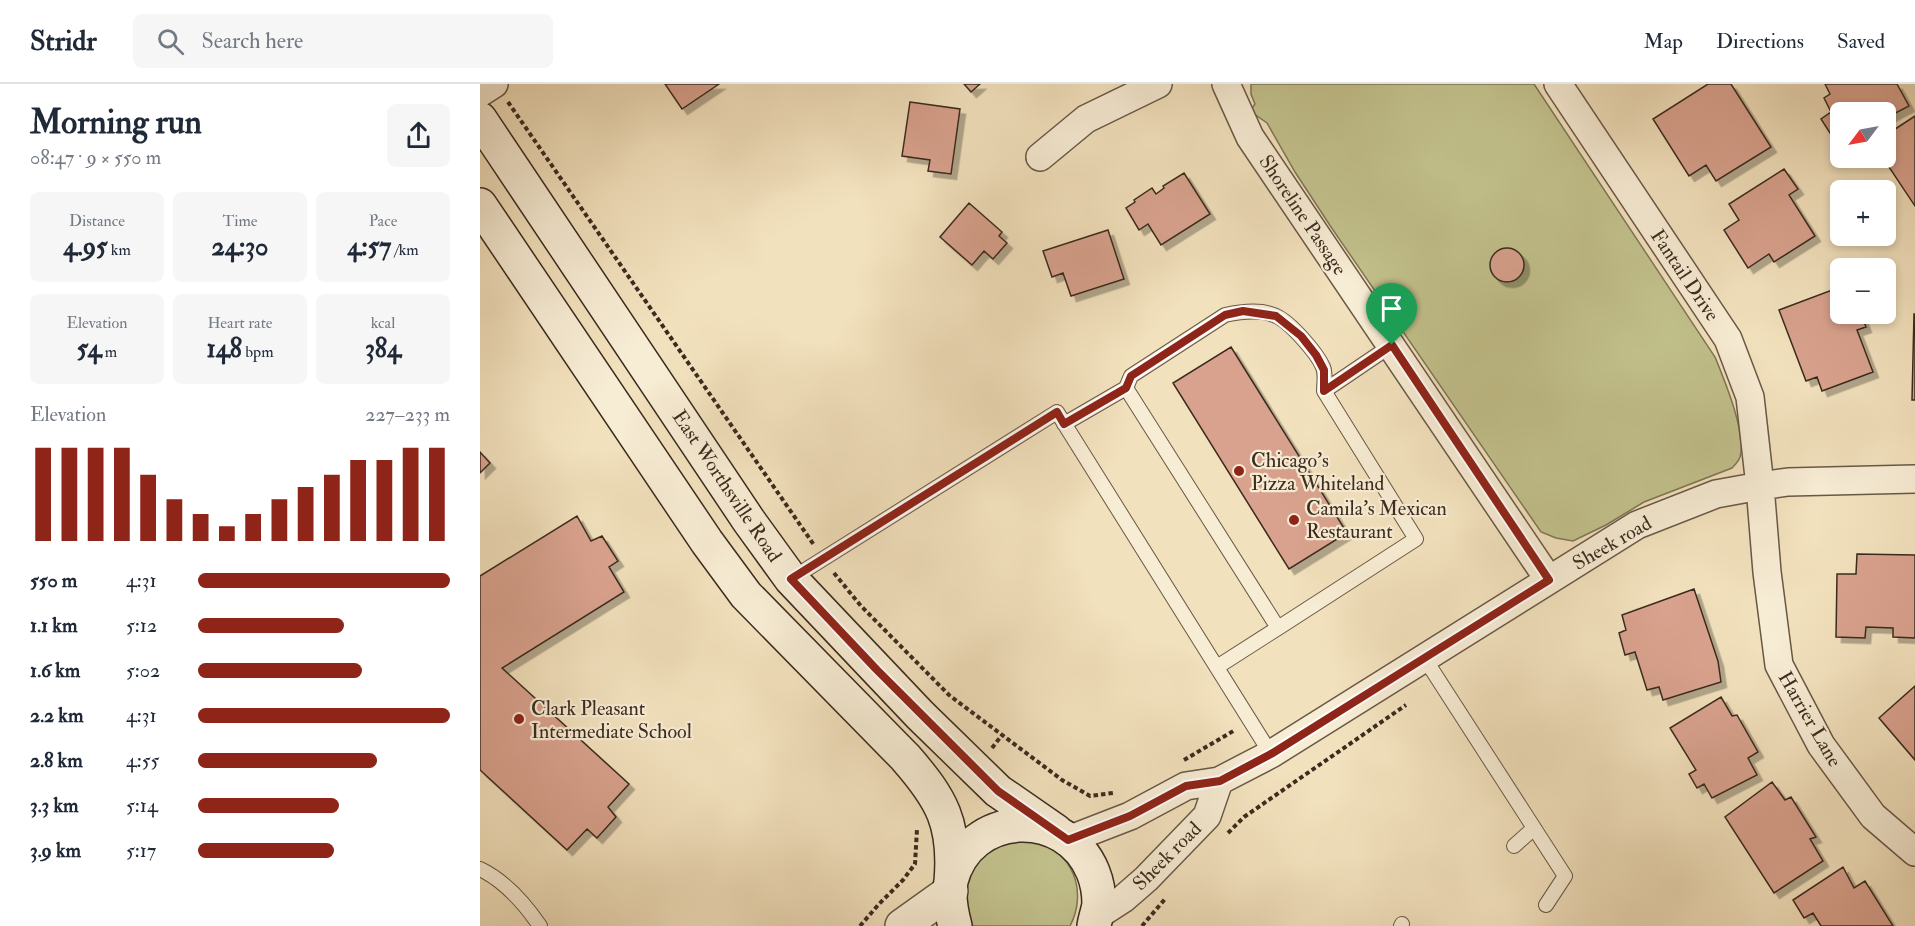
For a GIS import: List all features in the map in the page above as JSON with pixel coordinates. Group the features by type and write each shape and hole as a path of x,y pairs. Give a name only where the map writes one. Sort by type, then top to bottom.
{"main road":[{"name":"East Worthsville Road","path":"480,119 742,511 791,579 897,691 998,791 1074,843 1088,861 1096,881 1099,904 1094,924"},
{"path":"480,205 707,542 746,595 905,757 929,785 941,805 950,833 953,855 949,905 955,926"},
{"path":"902,926 951,886 959,861 973,844 991,831 1012,825 1035,825 1062,835"}],"street":[{"path":"480,93 494,84"},
{"path":"1040,157 1086,118 1158,84"},
{"name":"Shoreline Passage","path":"1226,84 1250,137 1549,580"},
{"name":"Fantail Drive","path":"1558,84 1728,339 1750,397 1760,486"},
{"name":"Sheek road","path":"1062,835 1130,816 1186,786 1220,781 1271,754 1637,525 1716,494 1760,486 1788,482 1915,479"},
{"name":"Harrier Lane","path":"1760,486 1767,572 1779,665 1821,745 1840,772 1873,816 1915,852"},
{"name":"Sheek road","path":"1094,924 1146,879 1207,816 1220,781"}],"lane":[{"path":"1064,424 1126,388 1131,376 1225,315 1243,311 1276,316 1301,336 1316,355 1324,370 1324,391 1416,539 1217,667"},
{"path":"1324,391 1392,345"},
{"path":"1126,388 1278,628"},
{"path":"791,579 1057,412 1271,754"},
{"path":"1425,658 1565,876 1546,905"},
{"path":"1514,846 1534,828"},
{"path":"480,869 491,874 527,906 540,926"}],"path":[{"path":"516,115 823,559 861,606 949,695 1062,780 1090,796 1122,792"},
{"path":"1228,833 1244,817 1406,705"},
{"path":"1142,926 1171,890"},
{"path":"861,926 879,904"}],"shaded area":[{"path":"1251,84 1534,84 1715,357 1738,421 1741,447 1740,457 1736,464 1732,468 1644,502 1606,525 1573,541 1541,532 1331,227 1295,172 1267,123 1250,111 1255,104 1251,94"},
{"path":"1015,839 1033,840 1047,845 1067,863 1077,886 1075,913 1070,926 973,926 971,924 965,898 969,872 983,854"}],"building":[{"path":"665,84 719,84 682,109"},
{"path":"964,84 980,84 971,92"},
{"path":"1708,84 1731,84 1771,147 1716,181 1706,165 1689,176 1653,119"},
{"path":"1825,84 1897,84 1909,106 1896,113 1896,102 1830,102 1830,110 1824,98 1830,94"},
{"path":"910,102 960,109 951,174 928,171 930,160 902,156"},
{"path":"1830,113 1830,133 1821,119"},
{"path":"1915,116 1915,206 1890,168 1896,168 1896,128"},
{"path":"1784,169 1798,189 1789,195 1815,236 1774,262 1769,254 1748,268 1724,230 1739,220 1729,204"},
{"path":"1184,173 1210,214 1161,245 1148,224 1139,230 1126,208 1152,188 1156,194 1164,188 1163,186"},
{"path":"969,203 1002,232 999,236 1007,243 993,259 984,251 972,265 940,237"},
{"path":"1108,230 1124,279 1071,296 1063,273 1052,277 1043,251"},
{"path":"1507,248 1519,253 1524,265 1519,277 1507,282 1495,277 1490,265 1495,253"},
{"path":"1830,291 1830,324 1865,324 1866,327 1857,330 1873,372 1822,391 1817,377 1806,381 1779,310"},
{"path":"1914,314 1915,400 1912,400"},
{"path":"1231,347 1347,533 1289,569 1173,383"},
{"path":"480,452 490,463 480,473"},
{"name":"Clark Pleasant Intermediate School","path":"577,516 591,541 602,536 618,561 609,567 624,592 502,668 629,784 608,807 616,817 597,838 587,829 567,850 480,770 480,576"},
{"path":"1857,554 1915,555 1915,638 1893,637 1893,628 1866,627 1865,638 1836,637 1837,574 1856,574"},
{"path":"1694,589 1718,661 1721,682 1663,700 1659,687 1647,690 1635,652 1625,655 1619,633 1626,630 1622,615"},
{"path":"1915,686 1915,760 1879,718"},
{"path":"1721,697 1732,716 1737,715 1758,752 1748,758 1757,775 1712,798 1704,784 1697,788 1689,774 1696,770 1670,728"},
{"path":"1772,782 1785,800 1791,797 1816,837 1810,839 1823,861 1774,893 1725,817"},
{"path":"1843,867 1854,888 1865,881 1893,926 1821,926 1813,913 1804,918 1793,900"}],"place":[{"name":"Chicago's Pizza Whiteland","path":"1239,471"},
{"name":"Camila's Mexican Restaurant","path":"1294,520"},
{"name":"Clark Pleasant Intermediate School","path":"519,719"}],"route":[{"path":"1243,311 1276,316 1301,336 1316,355 1324,370 1324,391 1392,345 1549,580 1271,754 1220,781 1186,786 1130,816 1068,840 998,791 920,715 791,579 1057,412 1064,424 1126,388 1131,376 1225,315 1243,311"}]}
